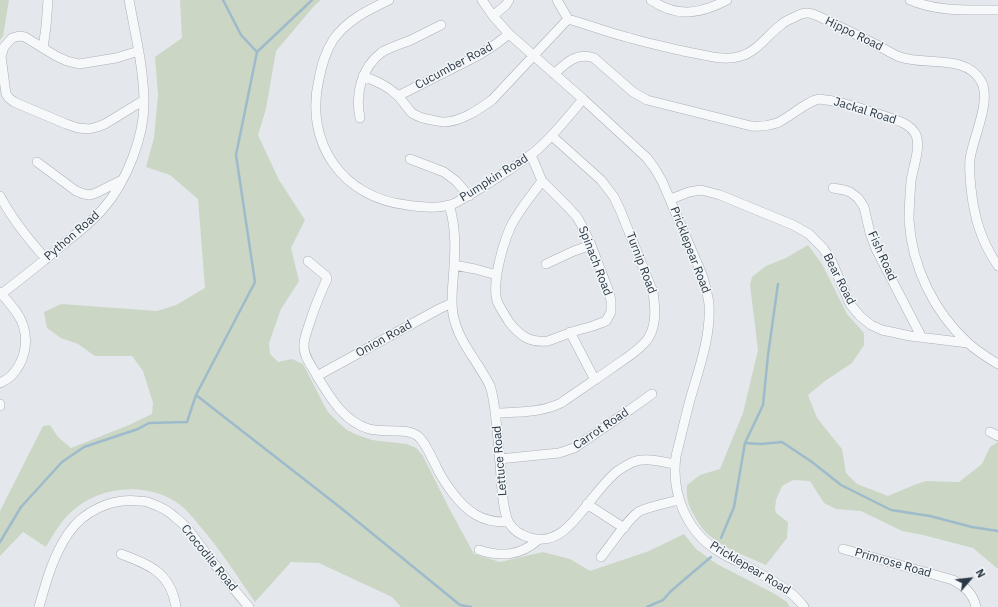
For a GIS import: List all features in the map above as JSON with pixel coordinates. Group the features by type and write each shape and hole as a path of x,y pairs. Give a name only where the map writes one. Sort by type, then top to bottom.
{"street":[{"path":"43,48 48,0"},
{"name":"Python Road","path":"0,294 92,221 103,209 122,180 137,145 142,125 144,100 143,74 128,0"},
{"name":"Pumpkin Road","path":"389,0 358,16 336,36 323,59 316,92 315,110 317,127 324,147 335,166 342,174 368,194 392,203 405,205 428,207 449,206 469,196 531,155 552,136 583,99"},
{"name":"Pricklepear Road","path":"482,0 492,16 509,34 647,158 662,181 671,199 703,277 709,304 707,338 675,464 675,480 679,500 688,522 709,545 718,552 782,586 804,607"},
{"path":"492,16 506,5 509,0"},
{"path":"363,76 380,82 386,86 398,96 411,112 427,120 444,122 467,116 492,100 568,19 557,0"},
{"path":"651,0 666,9 682,12 700,11 727,0"},
{"path":"910,0 931,7 947,9 998,10"},
{"name":"Hippo Road","path":"568,19 632,39 706,56 733,58 754,49 781,24 807,13 832,23 901,57 920,61 958,64 967,67 978,76 984,87 985,93 981,116 970,156 969,169 975,216 981,234 998,266"},
{"path":"360,118 358,97 360,85 369,66 382,52 441,26"},
{"name":"Cucumber Road","path":"398,96 479,55 509,34"},
{"path":"139,51 116,58 79,64 67,62 25,37 19,36 12,38 4,47 1,56 6,94 9,98 14,102 78,128 97,128 144,100"},
{"name":"Jackal Road","path":"554,74 574,58 588,56 600,62 632,92 647,100 751,126 766,126 773,124 785,119 806,105 820,99 868,111 907,125 916,135 918,141 909,209 911,234 916,260 927,289 948,321 968,343 998,364"},
{"name":"Turnip Road","path":"496,413 532,411 553,407 561,403 627,358 650,336 655,319 653,292 614,197 601,180 552,136"},
{"name":"Spinach Road","path":"497,275 495,287 498,302 506,316 515,329 526,338 535,341 548,341 570,332 606,321 611,312 609,292 582,224 542,181 531,155"},
{"path":"410,159 448,174 469,196"},
{"path":"37,162 76,191 84,194 90,195 96,193 122,180"},
{"path":"454,265 497,275 501,253 511,225 542,181"},
{"name":"Fish Road","path":"833,188 850,192 858,198 864,207 867,214 870,233 876,249 922,338"},
{"name":"Bear Road","path":"671,199 689,192 702,190 720,195 793,225 809,234 823,248 832,262 850,304 871,326 894,333 922,338 968,343"},
{"path":"0,196 24,232 46,259"},
{"name":"Lettuce Road","path":"449,206 454,225 452,303 454,322 457,331 490,387 496,413 504,504 508,522"},
{"path":"546,264 591,245"},
{"path":"308,261 326,276 327,279 317,302 304,343 306,356 323,388 346,416 353,421 369,429 410,433 420,438 444,481 464,506 479,517 491,521 508,522 521,534 530,538 538,540 549,538 562,532 576,520 606,482 616,472 633,463 644,460 675,464"},
{"path":"0,294 15,310 23,325 25,335 25,351 16,370 10,378 0,383"},
{"name":"Onion Road","path":"317,376 452,303"},
{"path":"570,332 595,380"},
{"name":"Carrot Road","path":"500,459 559,453 571,450 592,437 652,394"},
{"name":"Crocodile Road","path":"39,607 46,581 58,550 68,533 80,520 95,510 111,503 128,500 149,502 164,509 177,518 190,532 249,607"},
{"path":"601,557 633,517 641,511 679,500"},
{"path":"588,504 624,528"},
{"path":"479,550 490,554 509,554 526,548 538,540"},
{"name":"Primrose Road","path":"843,549 953,580 969,591 976,607"},
{"path":"121,554 144,563 158,572 166,580 172,592 176,607"}],"green space":[{"path":"0,0 9,0 3,36 0,40"},
{"path":"180,0 321,0 276,51 266,109 258,135 279,180 305,220 291,248 299,281 281,309 269,343 270,354 278,362 292,359 303,364 328,412 340,424 355,434 372,440 407,444 416,448 423,456 474,554 500,562 543,552 570,559 590,571 649,551 684,534 696,549 717,564 775,594 787,602 790,607 401,607 392,597 319,563 291,562 255,602 214,544 185,509 158,493 142,490 126,489 95,496 81,504 69,514 59,526 46,547 23,532 0,556 0,511 43,426 50,425 58,437 71,448 129,425 152,414 153,403 143,371 132,356 95,356 78,344 61,338 47,328 44,312 61,304 157,311 176,305 205,288 198,199 170,175 146,167 154,138 158,95 155,57 182,38"},
{"path":"808,245 822,264 847,314 864,333 864,345 852,363 825,381 808,395 817,418 842,449 846,473 857,484 888,496 926,481 959,482 982,464 990,447 998,442 998,569 973,548 902,531 861,511 836,509 824,503 810,481 793,480 782,486 776,500 775,510 777,514 788,522 787,538 766,565 732,550 708,535 692,512 687,497 687,485 700,475 720,469 743,413 758,350 750,285 752,277 766,266 786,258"}],"waterway":[{"path":"223,0 241,35 257,52"},
{"path":"0,542 21,507 62,462 84,447 138,429 149,423 187,422 196,395 255,282 236,155 257,52 312,0"},
{"path":"721,538 734,507 745,443 763,405 778,284"},
{"path":"196,395 341,508 460,605 471,607"},
{"path":"745,443 761,444 782,442 812,462 841,485 891,510 930,516 972,527 998,531"},
{"path":"647,607 663,600 670,592 711,557"}]}
